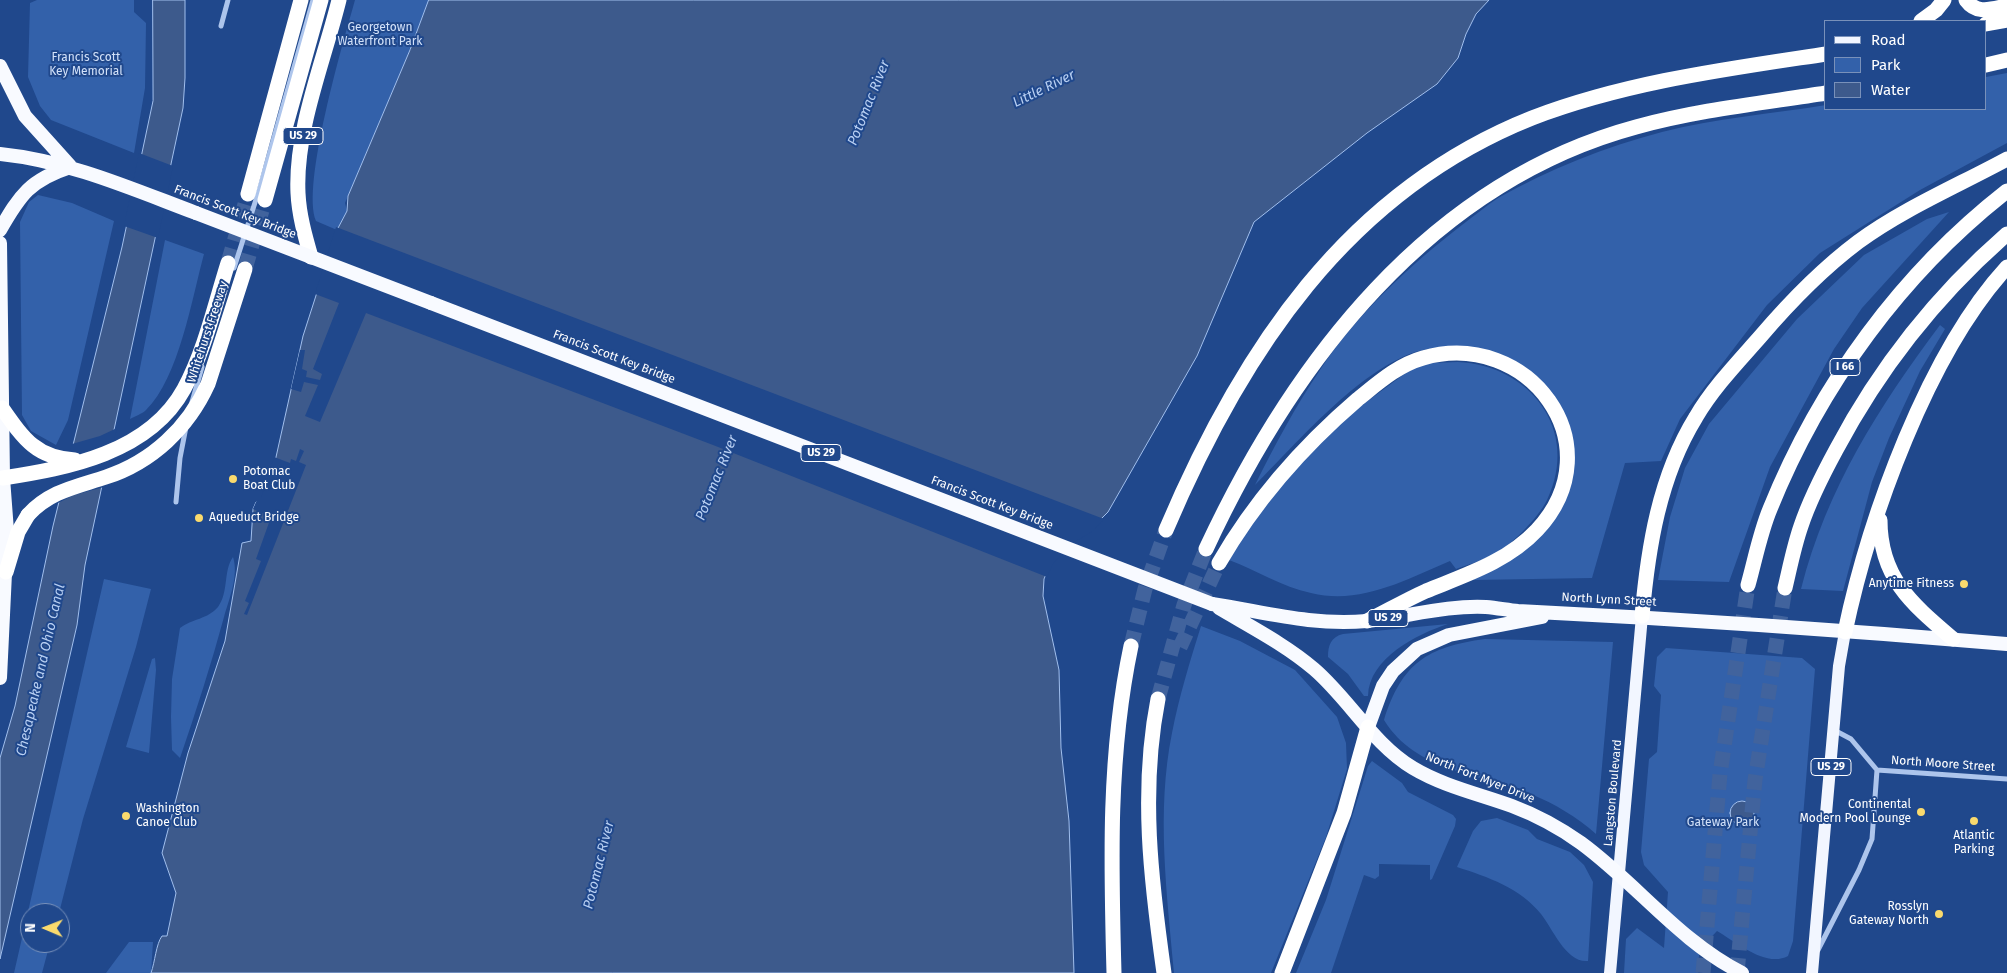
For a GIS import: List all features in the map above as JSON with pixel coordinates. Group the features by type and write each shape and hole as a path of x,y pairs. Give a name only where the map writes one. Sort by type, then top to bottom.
{"highway":[{"name":"US 29","path":"248,194 301,0"},
{"path":"265,200 321,0"},
{"name":"US 29","path":"311,257 299,209 300,159 306,123 339,0"},
{"path":"1921,20 1936,10 1944,0"},
{"path":"1966,0 1971,6 1979,10 2007,6"},
{"path":"1987,24 2007,20"},
{"path":"1794,59 1824,47"},
{"path":"1166,530 1204,444 1243,375 1281,316 1340,248 1405,190 1453,157 1534,118 1563,108 1654,82 1824,54"},
{"path":"1987,65 2007,60"},
{"path":"0,66 25,116 70,166 45,176 29,186 17,200 0,230"},
{"path":"1206,549 1241,479 1276,418 1347,320 1406,258 1475,201 1551,159 1635,127 1692,115 1824,93"},
{"name":"Francis Scott Key Bridge","path":"0,154 70,166 1212,604"},
{"path":"1642,616 1650,547 1659,506 1685,438 1710,398 1788,306 1817,277 1858,242 1903,214 2007,159"},
{"name":"I 66","path":"1748,585 1769,511 1792,458 1820,406 1852,356 1908,285 1946,245 2007,191"},
{"name":"I 66","path":"1784,588 1801,525 1820,480 1875,382 1908,336 1944,294 2007,234"},
{"path":"0,243 1,482 7,531 0,678"},
{"name":"Whitehurst Freeway","path":"1,482 114,450 142,434 164,416 178,398 195,364 228,263"},
{"path":"1845,632 1851,602 1880,511 1914,421 1941,365 1982,296 2007,267"},
{"name":"Whitehurst Freeway","path":"6,572 18,532 28,515 45,499 58,492 118,473 142,462 181,428 200,401 208,384 245,269"},
{"path":"1219,563 1253,509 1295,457 1330,424 1390,374 1422,358 1445,354 1485,357 1519,370 1544,392 1558,414 1564,432 1568,452 1566,476 1553,510 1526,540 1499,559 1367,621"},
{"path":"2,408 26,441 44,453 60,459 84,460"},
{"path":"1880,511 1882,548 1891,574 1909,600 1953,639"},
{"name":"North Lynn Street","path":"1212,604 1276,614 1298,620 1367,621 1486,607 1516,611 1642,616 2007,644"},
{"name":"North Fort Myer Drive","path":"1212,604 1294,654 1315,670 1394,754 1413,768 1448,784 1513,806 1556,826 1582,844 1686,937 1708,954 1742,973"},
{"path":"1282,973 1342,821 1368,727 1383,686 1393,671 1417,649 1449,635 1564,612"},
{"path":"1114,973 1111,856 1112,789 1120,703 1131,646"},
{"path":"1158,699 1150,751 1148,828 1164,973"}],"main road":[{"name":"Langston Boulevard","path":"1610,973 1642,616"},
{"name":"US 29","path":"1812,973 1839,666 1845,632"}],"street":[{"path":"221,26 228,0"},
{"path":"176,502 180,458 191,405 260,187 313,0"},
{"name":"North Moore Street","path":"1834,730 1851,739 1877,770 2007,779"},
{"path":"1813,959 1847,895 1872,839 1877,770"}],"green space":[{"name":"Francis Scott Key Memorial","path":"37,0 134,0 134,12 146,23 145,88 134,153 51,120 40,106 28,77 30,3"},
{"name":"Georgetown Waterfront Park","path":"355,0 429,0 410,50 345,203 347,211 337,230 316,221 313,203 314,177 325,113"},
{"path":"2007,73 2007,143 1920,190 1820,253 1767,305 1680,419 1661,461 1625,463 1592,578 1472,580 1497,567 1569,482 1566,439 1557,403 1551,392 1534,374 1513,360 1501,355 1472,349 1433,348 1415,352 1393,362 1372,375 1329,410 1255,485 1302,398 1350,329 1385,292 1423,257 1498,198 1558,168 1599,152 1662,132 1702,123 1824,105 1824,110 1987,110 1987,77"},
{"path":"38,195 72,203 114,221 68,420 56,445 31,431 22,415 20,222 29,202"},
{"path":"1949,212 1862,308 1834,349 1770,467 1729,582 1658,580 1670,517 1685,468 1709,424 1797,319 1864,255 1927,219"},
{"path":"165,240 204,254 176,358 157,396 146,410 130,419"},
{"path":"1940,325 1945,329 1920,371 1889,438 1872,482 1843,591 1801,589 1825,517 1857,450 1896,387"},
{"path":"1458,362 1484,366 1507,375 1526,389 1542,406 1553,426 1557,449 1556,474 1543,507 1531,523 1515,539 1491,556 1456,569 1450,561 1382,589 1347,596 1329,596 1300,590 1279,583 1229,560 1259,509 1334,426 1411,369 1430,363"},
{"path":"233,557 235,572 231,595 180,758 172,750 171,717 172,679 180,628 205,617 218,607 224,595 228,569"},
{"path":"104,579 151,589 136,647 83,819 62,903 30,903"},
{"path":"1448,624 1409,641 1386,659 1370,682 1368,696 1364,696 1348,674 1328,657 1331,642 1343,634"},
{"path":"1201,626 1240,641 1295,670 1337,717 1346,743 1347,769 1326,837 1271,973 1174,973 1164,853 1167,763 1185,679"},
{"path":"1485,639 1613,642 1596,834 1557,807 1531,794 1450,769 1431,761 1413,751 1397,737 1384,720 1399,684 1420,661 1432,653 1447,647"},
{"name":"Gateway Park","path":"1666,648 1802,658 1815,669 1793,941 1788,956 1770,959 1761,956 1742,947 1717,931 1700,949 1697,971 1699,973 1624,973 1626,939 1637,928 1664,948 1668,892 1644,865 1641,852 1649,759 1657,752 1661,695 1654,686 1657,657"},
{"path":"155,658 156,670 149,753 126,747 152,659"},
{"path":"1372,761 1402,783 1408,792 1453,815 1456,819 1455,826 1432,879 1430,880 1430,865 1379,864 1379,876 1375,879 1364,875 1331,973 1296,973 1326,900 1368,766"},
{"path":"1497,818 1528,830 1537,839 1570,852 1584,865 1593,882 1588,961 1573,957 1561,944 1541,914 1523,897 1492,879 1457,867 1473,831 1481,821"},
{"path":"129,942 153,942 151,973 106,973"},
{"path":"20,947 20,953 47,953 42,973 14,973"}],"water":[{"name":"Chesapeake and Ohio Canal","path":"153,0 185,0 183,108 85,565 77,625 0,959 0,758 15,706 53,526 122,247 153,101"},
{"path":"429,0 1489,0 1476,14 1466,34 1458,58 1437,84 1367,133 1254,222 1197,356 1108,512 1091,529 1070,542 1051,562 1044,579 1043,596 1059,670 1061,748 1069,821 1074,973 151,973 160,939 162,936 167,936 176,893 162,853 188,753 225,641 242,543 251,541 253,509 256,502 263,500 272,475 303,336 337,230 347,211 348,196 410,50"},
{"path":"1742,801 1747,802 1753,808 1753,818 1747,824 1742,825 1737,824 1731,818 1730,813 1731,808 1737,802"}],"pier":[{"path":"139,153 173,166 158,238 124,226"},
{"path":"336,227 1104,519 1093,531 1071,544 1053,564 1047,577 713,445 366,313 320,422 305,416 318,385 304,382 301,392 291,389 300,350 305,350 302,369 307,371 306,377 320,380 322,374 313,369 339,303 315,294"},
{"path":"117,428 104,487 74,495 56,504 72,444 100,436"},
{"path":"300,449 304,451 299,462 306,465 247,615 244,614 249,603 245,601 261,561 256,559 271,517 253,509 257,500 261,498 274,457 290,463 291,459 296,461"}],"tunnel":[{"path":"228,263 248,194"},
{"path":"245,269 265,200"},
{"path":"1131,646 1145,589 1166,530"},
{"path":"1158,699 1184,605 1206,549"},
{"path":"1180,647 1219,563"},
{"path":"1703,973 1720,774 1748,585"},
{"path":"1737,973 1755,780 1785,588"}],"place":[{"name":"Potomac Boat Club","path":"233,479"},
{"name":"Aqueduct Bridge","path":"199,518"},
{"name":"Anytime Fitness","path":"1964,584"},
{"name":"Continental Modern Pool Lounge","path":"1921,812"},
{"name":"Washington Canoe Club","path":"126,816"},
{"name":"Atlantic Parking","path":"1974,821"},
{"name":"Rosslyn Gateway North","path":"1939,914"}],"water label":[{"name":"Little River","path":"1044,89"},
{"name":"Potomac River","path":"869,103"},
{"name":"Potomac River","path":"717,478"},
{"name":"Potomac River","path":"599,865"}]}
